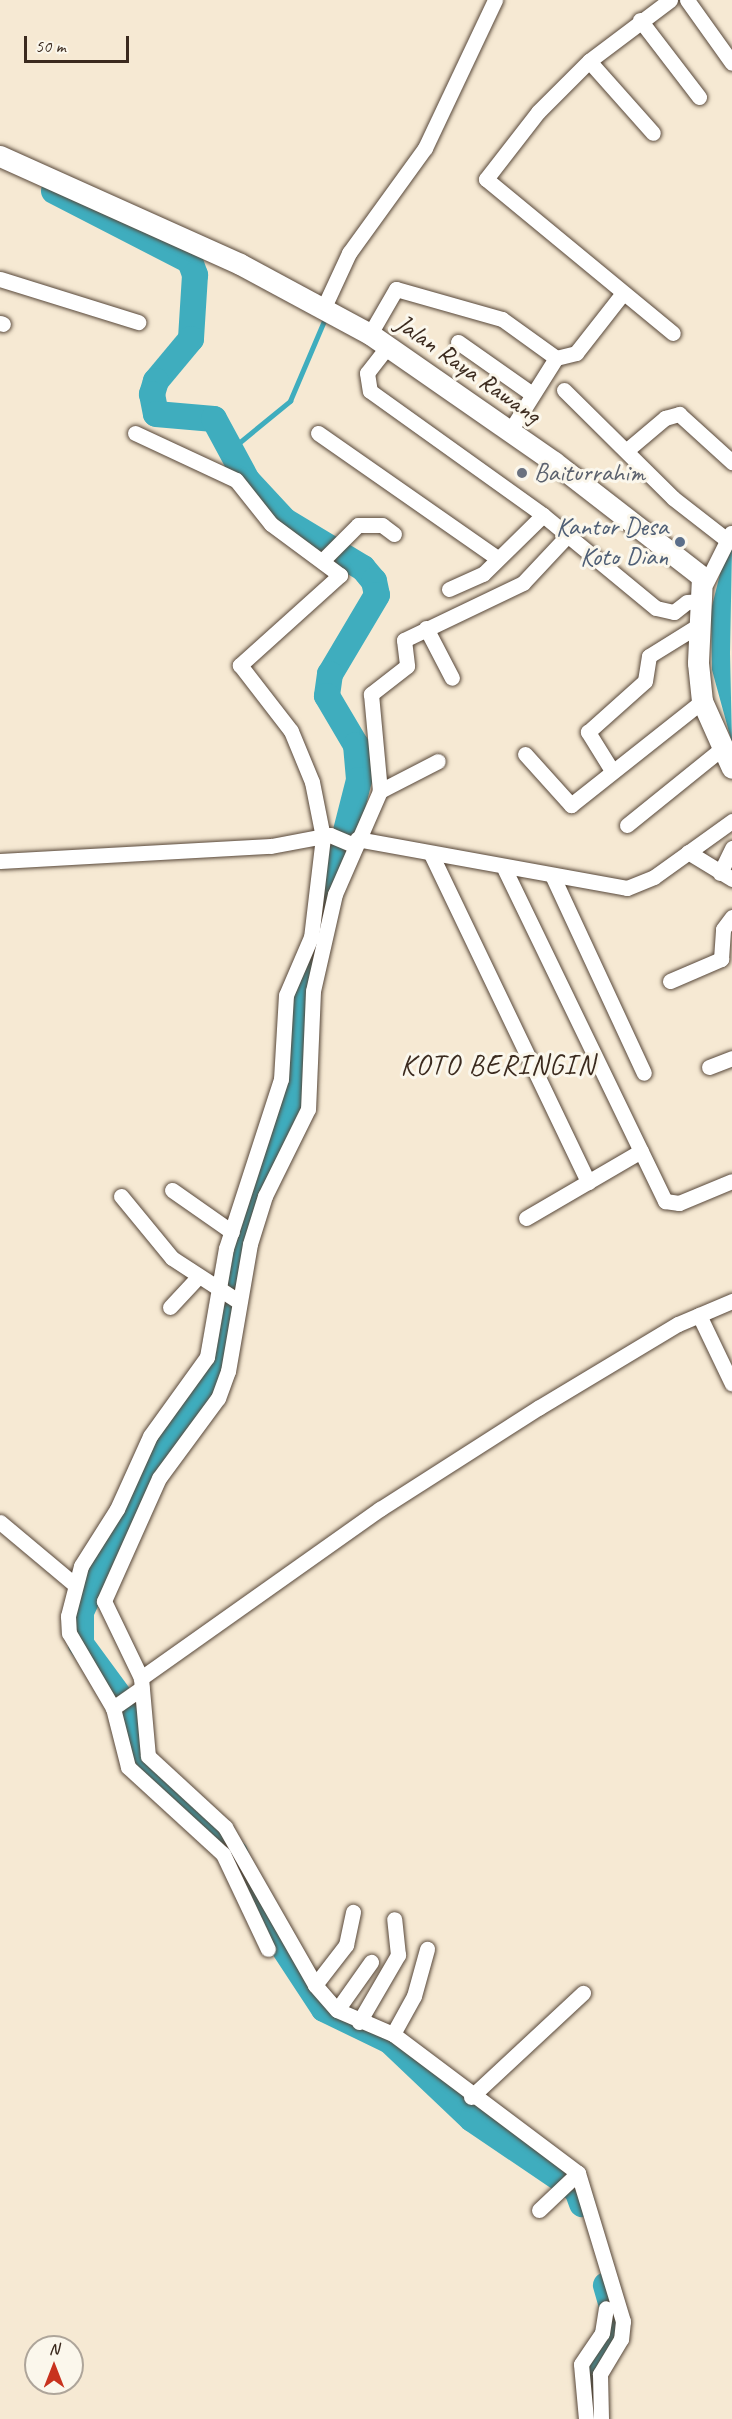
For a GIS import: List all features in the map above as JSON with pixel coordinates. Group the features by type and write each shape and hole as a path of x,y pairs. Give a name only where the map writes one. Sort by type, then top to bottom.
{"main road":[{"name":"Jalan Raya Rawang","path":"1,160 324,307 370,334 510,431 704,592"},
{"path":"704,592 699,625 702,701 726,759"}],"street":[{"path":"324,307 349,253 425,148 495,0"},
{"path":"670,0 640,20 589,61 538,112 486,179 673,333"},
{"path":"687,0 732,63"},
{"path":"640,20 699,97"},
{"path":"589,61 653,134"},
{"path":"0,279 138,322"},
{"path":"370,334 396,289 502,319 556,358"},
{"path":"510,431 556,358 576,353 622,293"},
{"path":"458,342 532,394"},
{"path":"388,346 367,374 370,391 543,515 656,608 674,612 704,592 730,536 673,498 564,390"},
{"path":"627,450 665,418 679,414 732,462"},
{"path":"135,433 236,480 271,524 328,554 340,575 240,665 295,740 312,782 327,836 308,950 286,994 279,1089 232,1232 217,1291 207,1357 150,1436 75,1585 69,1634 115,1707 128,1767 223,1854 268,1949"},
{"path":"318,433 497,558"},
{"path":"449,589 469,584 543,515"},
{"path":"328,554 358,525 382,525 394,534"},
{"path":"380,791 371,694 407,666 402,644 426,628 523,583 567,536"},
{"path":"611,769 588,732 645,681 649,656 699,625"},
{"path":"426,628 452,678"},
{"path":"525,754 571,805 611,769 702,701"},
{"path":"627,825 726,759"},
{"path":"438,761 380,791 352,842 335,894 307,1012 308,1108 265,1196 236,1299 228,1371 218,1398 169,1460 105,1592 106,1608 141,1686 148,1756 225,1827 315,1985 337,2010 359,2022 393,2034 572,2178 623,2321 621,2338 600,2374 601,2419"},
{"path":"0,861 271,846 327,836 431,854 505,870 552,875 627,888 688,852 732,821"},
{"path":"688,852 726,876 732,848"},
{"path":"431,854 588,1182"},
{"path":"505,870 665,1201 672,1204 732,1181"},
{"path":"552,875 644,1073"},
{"path":"670,981 721,959 723,930 732,917"},
{"path":"286,1010 307,1012"},
{"path":"709,1067 732,1058"},
{"path":"526,1218 641,1151"},
{"path":"172,1190 232,1232"},
{"path":"121,1196 172,1258 217,1291 236,1299"},
{"path":"170,1307 197,1278"},
{"path":"115,1707 380,1509 699,1315 732,1301"},
{"path":"699,1315 732,1384"},
{"path":"0,1522 75,1585"},
{"path":"315,1985 346,1945 353,1912"},
{"path":"359,2022 398,1955 394,1919"},
{"path":"393,2034 414,1996 427,1949"},
{"path":"337,2010 371,1962"},
{"path":"471,2097 583,1993"},
{"path":"539,2211 572,2178"},
{"path":"586,2419 580,2364 602,2333 606,2308"}],"water":[{"path":"732,548 730,653 732,743 712,670 711,610 723,562"}],"waterway":[{"path":"54,191 190,261 195,275 191,339 156,381 152,394 156,414 214,419 247,480 285,521 363,568 374,581 377,595 330,674 327,696 356,745 359,780 322,925 294,1004 290,1119 251,1199 207,1391 156,1452 81,1612 81,1644 131,1712 140,1761 235,1853 253,1901 324,2009 390,2041 472,2119 577,2190 582,2204"},
{"path":"229,451 290,401 326,316"},
{"path":"593,2419 590,2375 615,2317 606,2285"}],"place":[{"name":"Baiturrahim","path":"522,473"},
{"name":"Kantor Desa Koto Dian","path":"680,542"}],"district":[{"name":"KOTO BERINGIN","path":"498,1065"}]}
